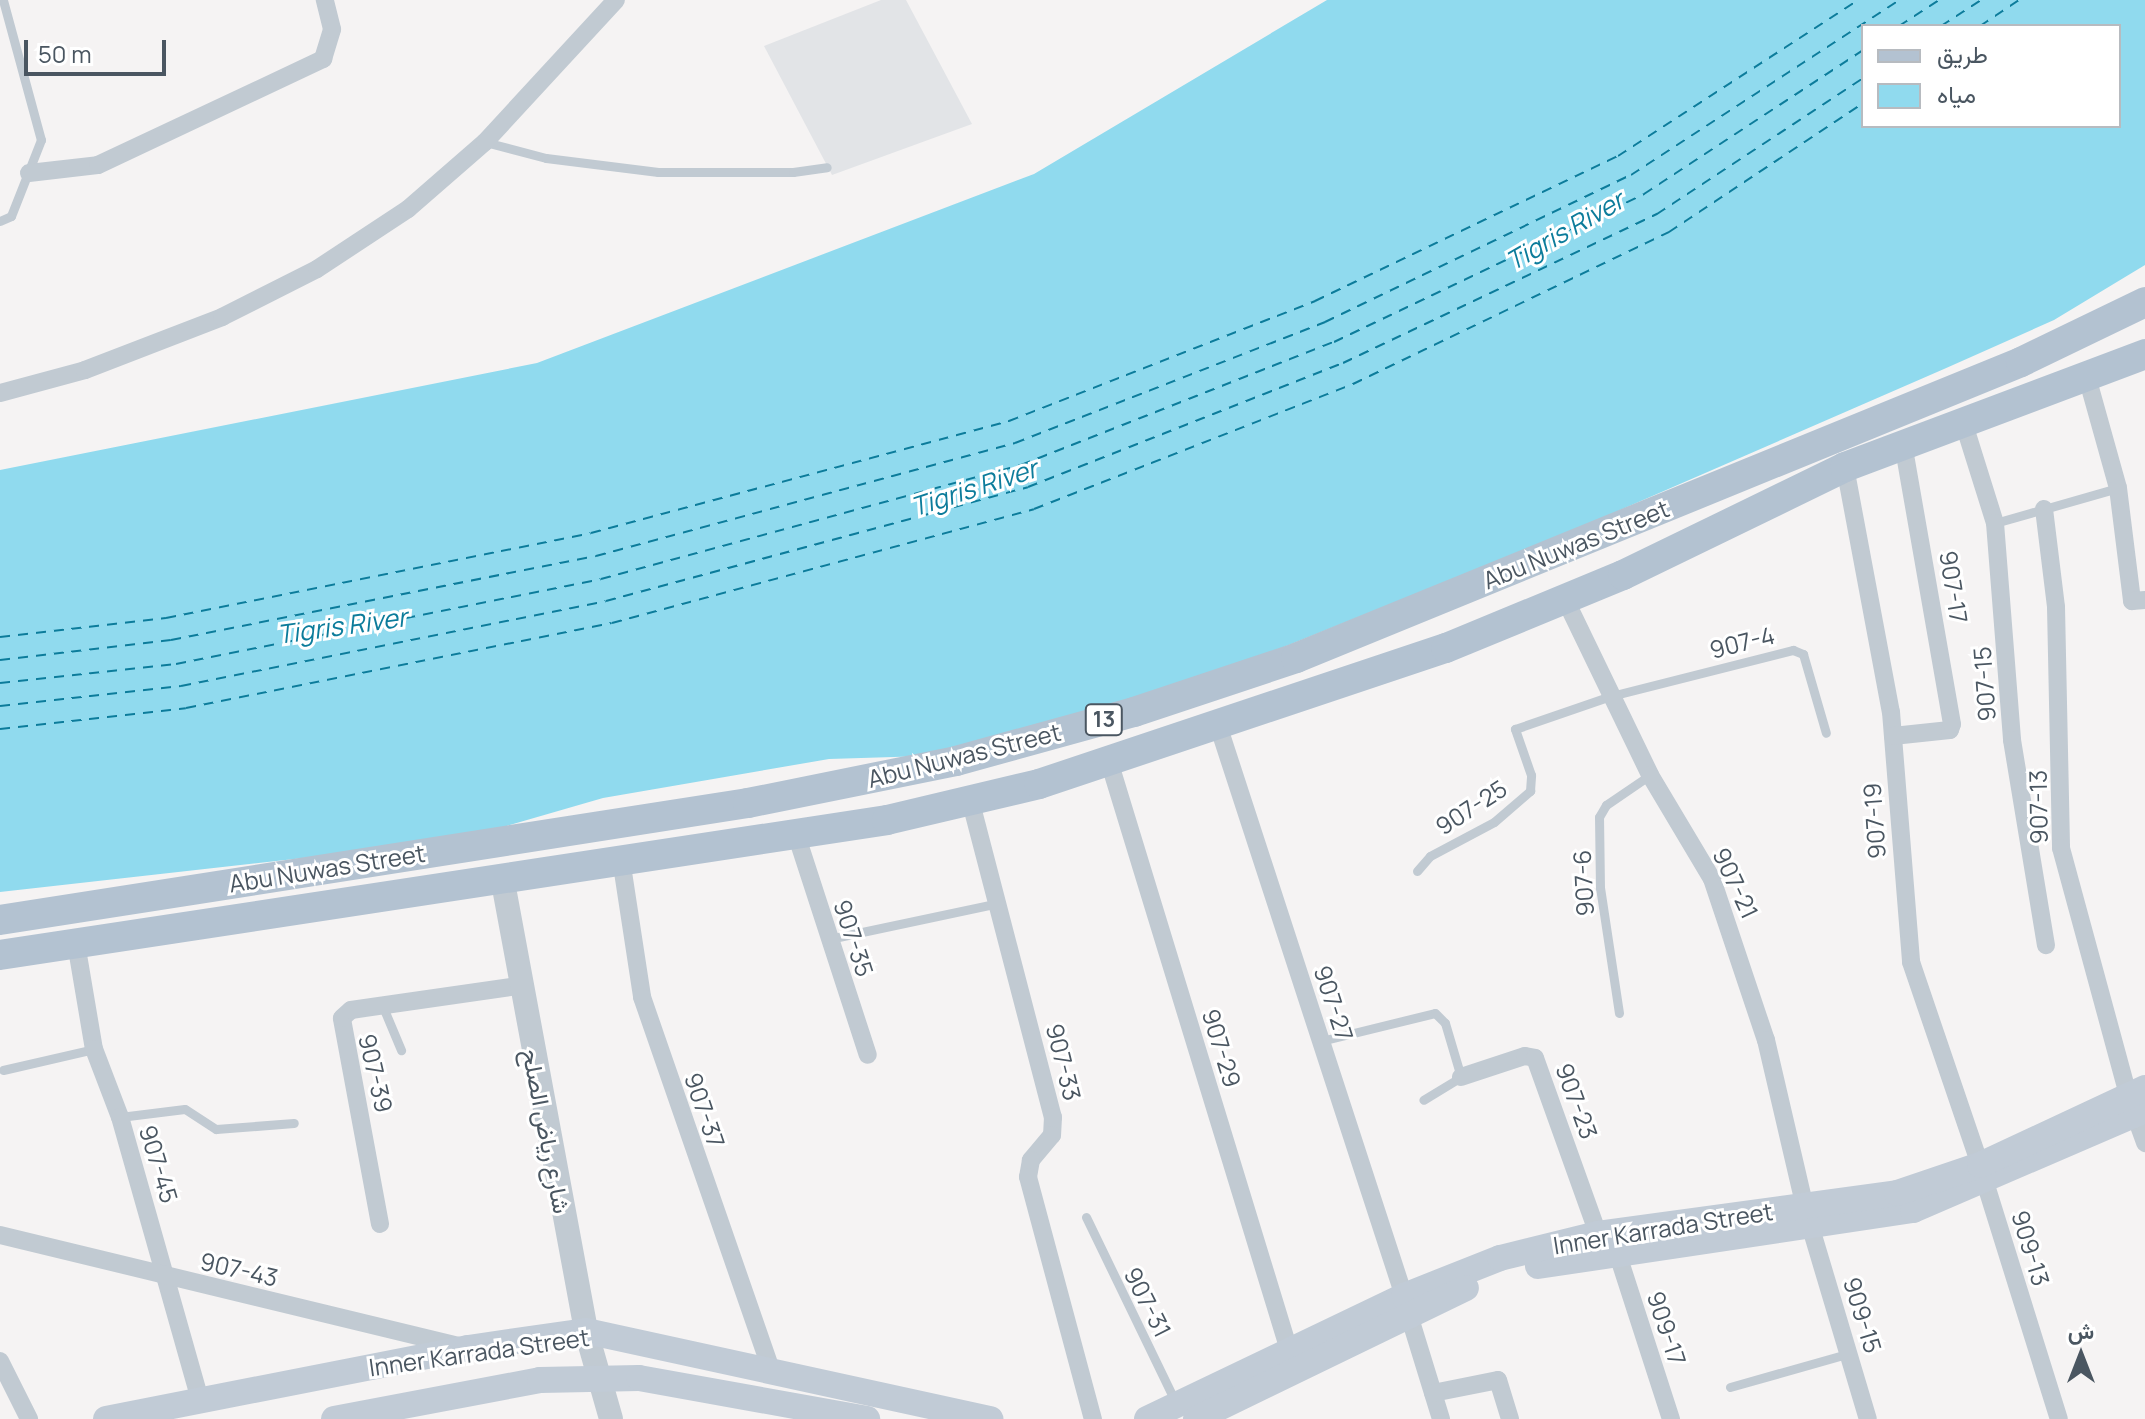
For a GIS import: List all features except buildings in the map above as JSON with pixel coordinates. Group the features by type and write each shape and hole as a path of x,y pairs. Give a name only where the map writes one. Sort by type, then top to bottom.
{"main road":[{"name":"Abu Nuwas Street","path":"0,920 748,803 956,761 1134,712 1296,658 2021,362 2145,302"},
{"name":"Abu Nuwas Street","path":"0,955 796,834 971,803 1218,725 1566,601 1845,467 2145,354"},
{"name":"Inner Karrada Street","path":"1147,1419 1186,1412 1500,1258 1808,1216 1982,1174 2138,1102"},
{"name":"Inner Karrada Street","path":"1186,1412 1289,1350 1406,1306"},
{"name":"Inner Karrada Street","path":"106,1419 468,1348 586,1331 991,1419"},
{"name":"Inner Karrada Street","path":"334,1419 410,1412 540,1380 602,1382 639,1378 792,1412 867,1419"}],"street":[{"path":"29,173 98,165 323,59 332,29 325,0"},
{"path":"0,393 85,370 208,323 317,269 408,209 485,142 616,0"},
{"path":"2087,377 2118,488 2132,601 2145,600"},
{"name":"907-15","path":"1963,421 1995,523 2012,740 2046,945"},
{"name":"907-17","path":"1893,736 1950,730 1952,724 1903,443"},
{"name":"907-19","path":"1845,467 1893,736 1911,962 1982,1174"},
{"name":"907-13","path":"2044,509 2056,607 2061,848 2138,1102 2145,1143"},
{"name":"907-21","path":"1566,601 1650,775 1712,879 1742,957 1808,1216"},
{"name":"907-27","path":"1218,725 1441,1419"},
{"name":"907-29","path":"1109,761 1289,1350"},
{"name":"907-33","path":"971,803 1053,1117 1052,1135 1031,1160 1028,1177 1093,1419"},
{"name":"907-35","path":"796,834 868,1055"},
{"name":"907-37","path":"621,859 642,997 771,1369"},
{"name":"شارع رياض الصلح","path":"502,877 518,986 586,1331 611,1419"},
{"name":"907-45","path":"76,943 94,1049 120,1117 168,1276 200,1399"},
{"name":"907-39","path":"380,1224 340,1026 351,1010 518,986"},
{"name":"907-23","path":"1461,1077 1525,1056 1535,1058 1608,1243"},
{"name":"909-13","path":"1982,1174 2059,1419"},
{"name":"909-15","path":"1808,1216 1868,1419"},
{"name":"907-43","path":"0,1235 468,1348"},
{"name":"909-17","path":"1608,1243 1671,1419"},
{"path":"0,1361 29,1419"},
{"path":"1433,1393 1498,1380 1510,1419"}],"lane":[{"path":"0,221 11,216 29,173 41,127 3,0"},
{"path":"485,142 546,158 658,172 827,167"},
{"path":"1995,523 2118,488"},
{"name":"907-4","path":"1611,696 1793,650 1803,654 1826,733"},
{"name":"907-25","path":"1417,871 1430,856 1494,822 1530,791 1531,775 1515,729 1611,696"},
{"name":"907-6","path":"1619,1013 1600,888 1599,817 1606,805 1650,775"},
{"path":"828,939 998,903"},
{"path":"383,1007 401,1050"},
{"path":"1321,1041 1435,1013 1445,1023 1461,1077 1423,1100"},
{"path":"3,1070 94,1049"},
{"path":"120,1117 185,1109 216,1129 294,1123"},
{"name":"907-31","path":"1086,1217 1186,1412"},
{"path":"1730,1387 1850,1353"}],"shaded area":[{"path":"881,0 906,0 972,124 832,175 764,46"}],"water":[{"name":"Tigris River","path":"1327,0 2145,0 2145,265 2054,320 1565,534 1187,686 926,756 829,759 603,798 455,841 0,892 0,470 537,363 1034,174"}],"ferry route":[{"path":"0,637 166,618 591,533 1009,421 1315,301 1618,156 1858,0"},
{"path":"1862,24 1899,0"},
{"path":"1902,24 1939,0"},
{"path":"1944,24 1981,0"},
{"path":"1983,24 2019,0"},
{"path":"0,660 171,640 596,556 1015,443 1325,322 1631,175 1861,25"},
{"path":"0,683 176,664 601,579 1021,465 1334,342 1644,194 1861,51"},
{"path":"0,706 181,686 606,601 1028,487 1343,363 1657,214 1861,79"},
{"path":"0,729 186,708 612,623 1034,509 1353,384 1669,232 1861,104"}]}
